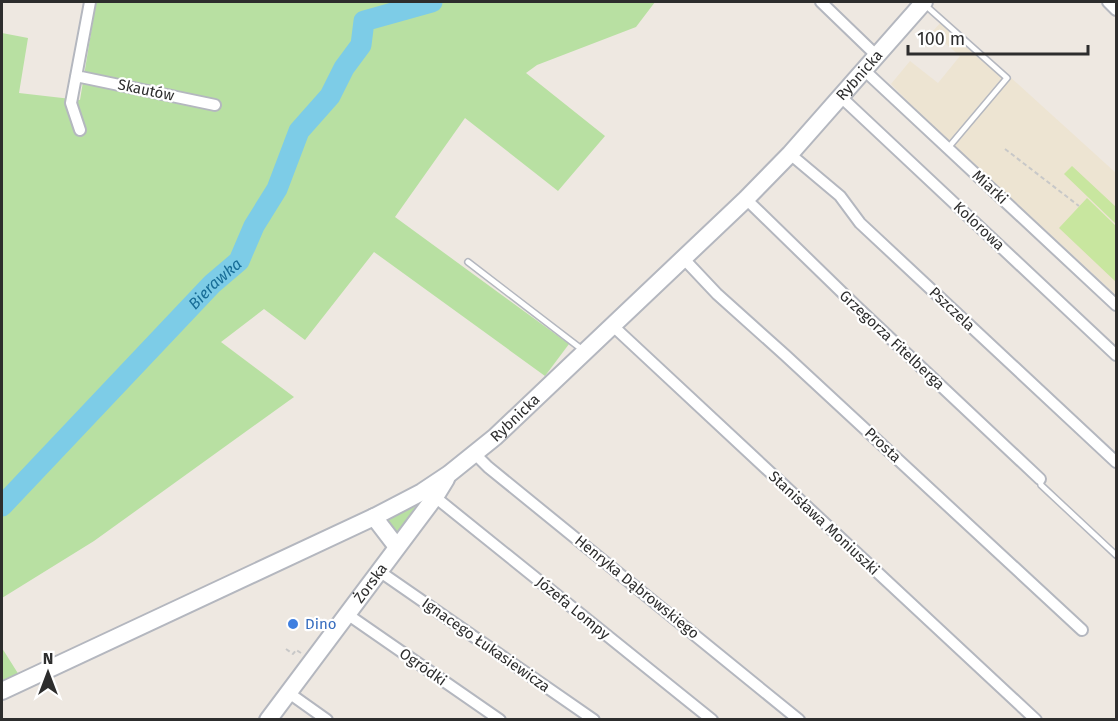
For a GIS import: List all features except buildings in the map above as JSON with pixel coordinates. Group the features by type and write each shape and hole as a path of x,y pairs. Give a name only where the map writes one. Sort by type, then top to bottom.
{"main road":[{"name":"Rybnicka","path":"2,691 374,517 422,492 449,474 475,454 746,199 790,154 923,2"},
{"name":"Żorska","path":"268,720 435,497 449,474"},
{"path":"374,517 397,547"}],"street":[{"path":"80,130 71,102 90,2"},
{"path":"821,2 877,56"},
{"path":"1108,2 1116,10"},
{"name":"Miarki","path":"864,70 1116,304"},
{"name":"Skautów","path":"76,76 215,105"},
{"name":"Kolorowa","path":"841,97 1116,355"},
{"name":"Pszczela","path":"790,154 840,196 860,223 1116,462"},
{"name":"Grzegorza Fitelberga","path":"746,199 1040,479"},
{"name":"Prosta","path":"684,259 717,294 1082,630"},
{"name":"Stanisława Moniuszki","path":"613,326 1036,720"},
{"name":"Henryka Dąbrowskiego","path":"475,454 799,720"},
{"name":"Józefa Lompy","path":"435,497 712,720"},
{"name":"Ignacego Łukasiewicza","path":"379,571 594,720"},
{"name":"Ogródki","path":"348,614 500,720"},
{"path":"289,693 327,720"}],"lane":[{"path":"923,2 1007,78 948,148"},
{"path":"468,262 585,352"},
{"path":"1040,479 1041,485 1116,555"}],"path":[{"path":"1005,149 1079,206"}],"shaded area":[{"path":"945,18 1116,173 1116,295 916,110 891,84 910,61 938,83 960,56 932,32"}],"green space":[{"path":"96,2 655,2 636,27 537,65 526,73 605,136 558,191 465,118 395,217 569,344 545,376 374,252 305,340 264,309 221,342 294,397 94,541 2,598 2,33 28,38 19,93 80,100"},
{"path":"1072,166 1116,207 1116,224 1064,174"},
{"path":"1087,198 1116,226 1116,282 1059,228"},
{"path":"416,506 397,534 386,519"},
{"path":"2,648 19,675 2,681"}],"waterway":[{"name":"Bierawka","path":"410,7 415,2"},
{"name":"Bierawka","path":"2,506 212,284 239,261 254,226 277,189 299,131 330,96 344,68 361,45 364,21 432,2"}],"place":[{"name":"Dino","path":"293,624"}]}
